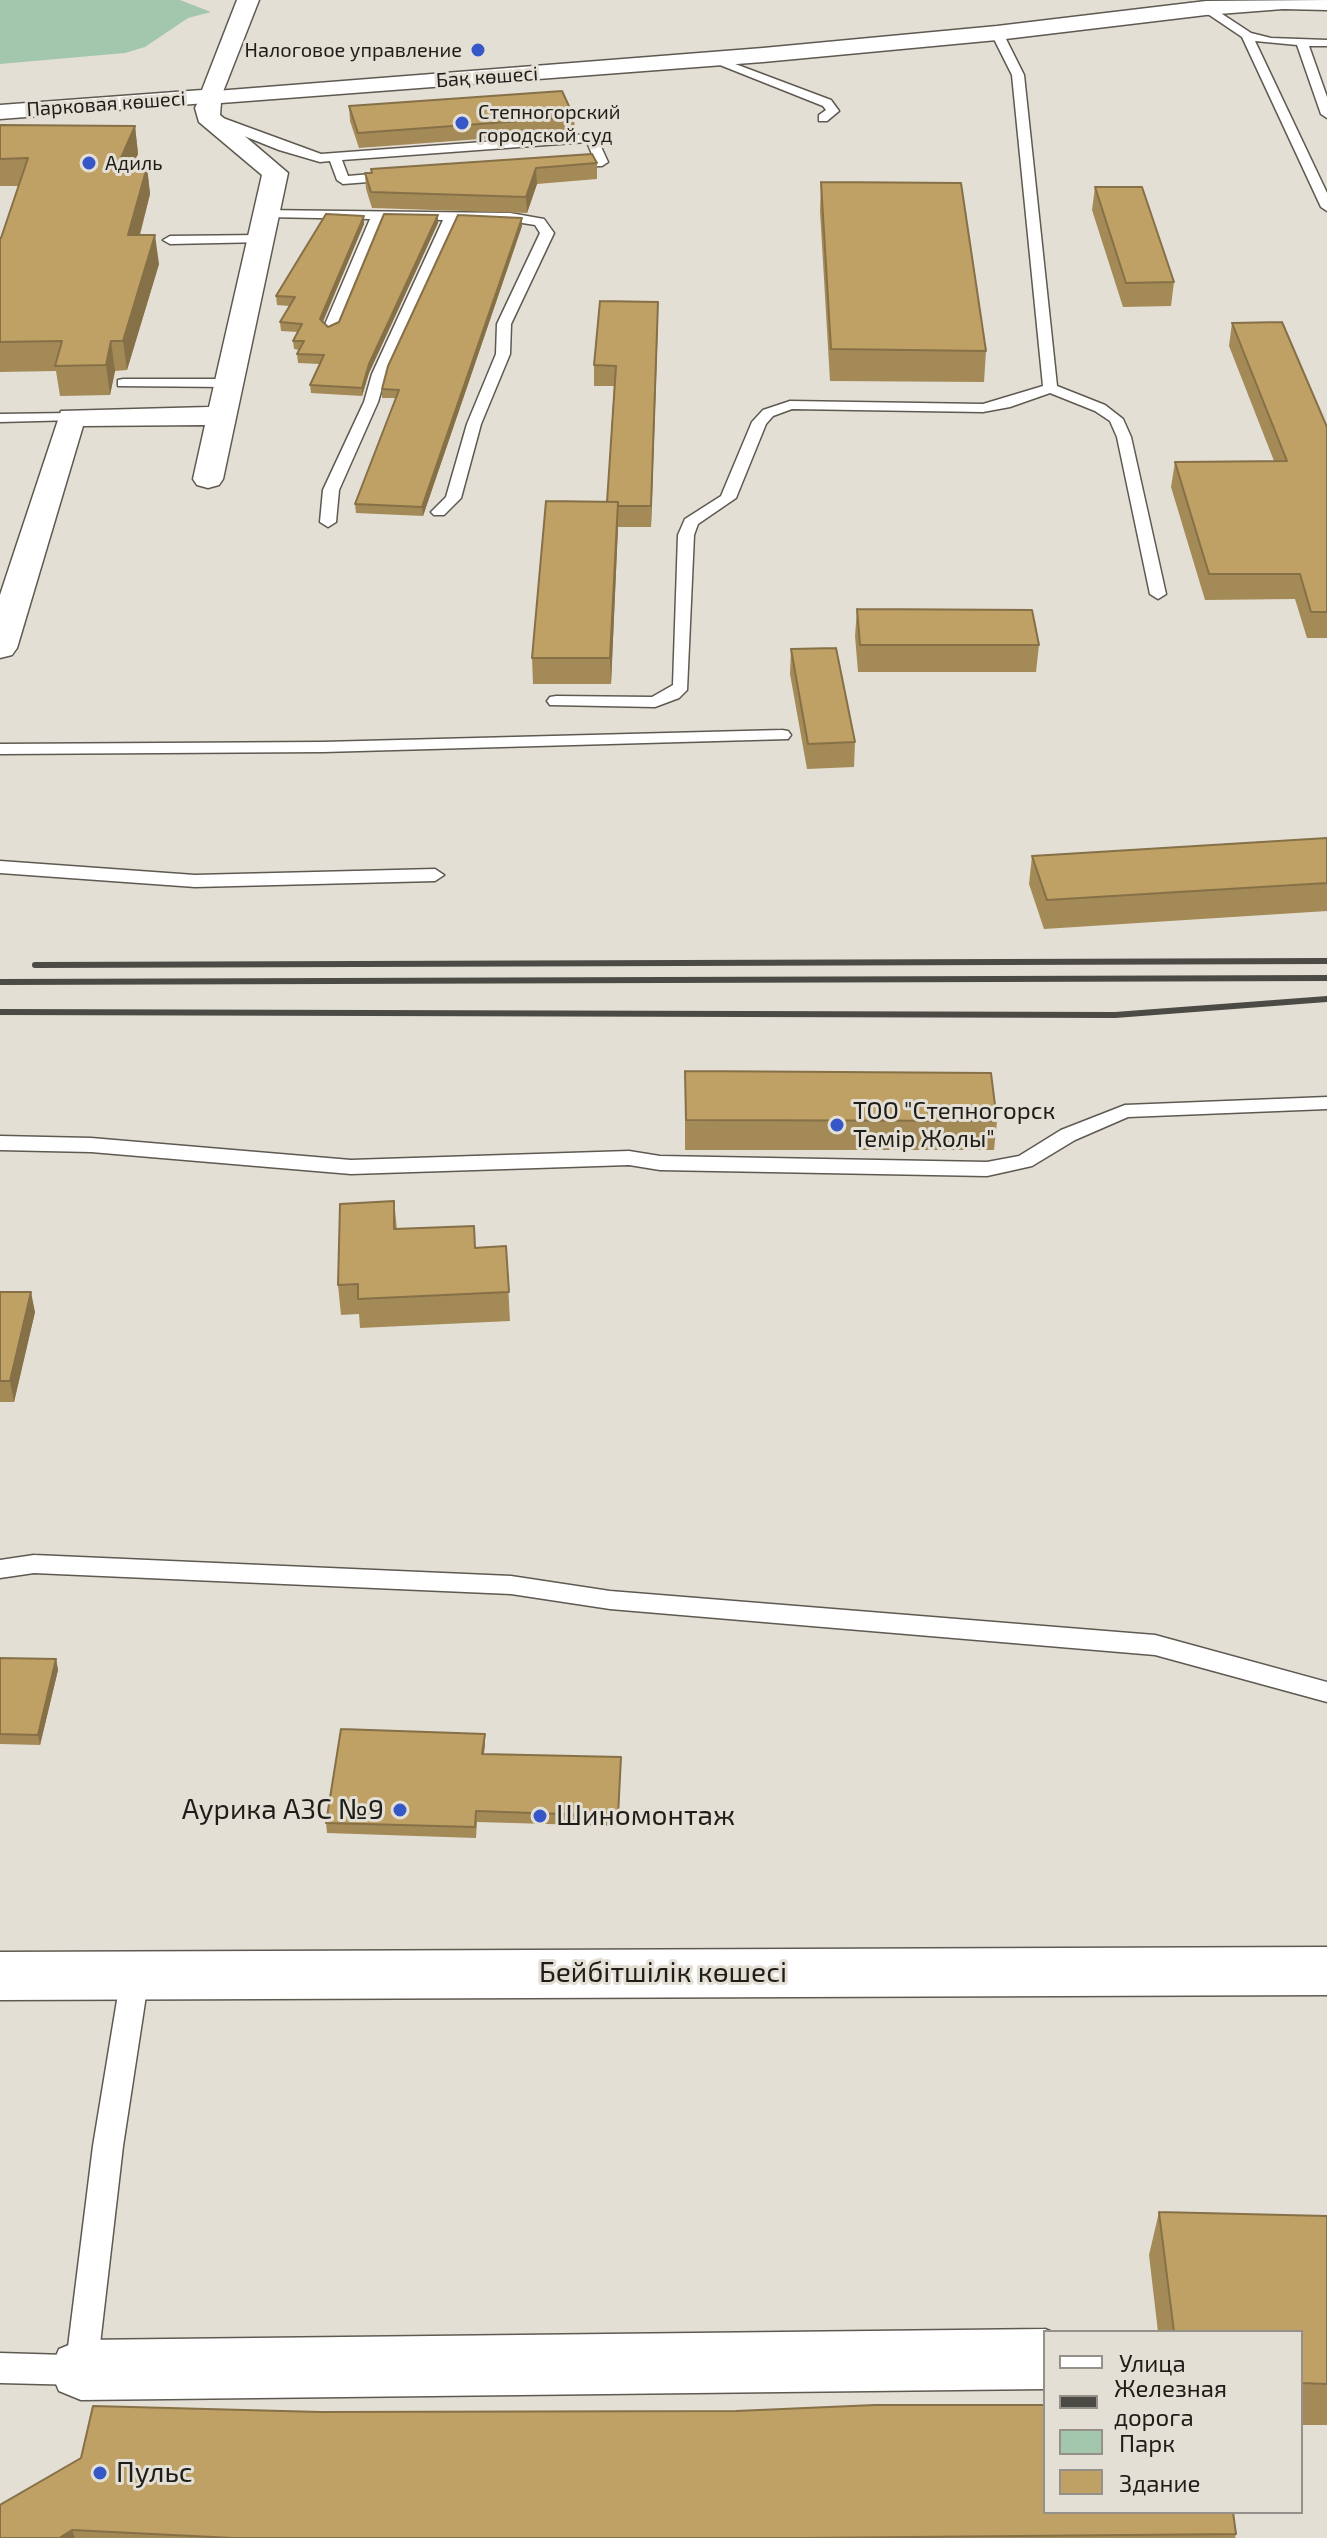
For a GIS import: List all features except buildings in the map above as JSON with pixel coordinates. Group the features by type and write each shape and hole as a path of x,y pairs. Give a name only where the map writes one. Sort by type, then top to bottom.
{"street":[{"path":"208,479 275,173 210,107 248,0"},
{"name":"Бақ көшесі","path":"210,107 997,33 1206,8 1283,1 1327,3"},
{"name":"Парковая көшесі","path":"0,112 210,107"},
{"path":"0,648 71,417 222,416"},
{"name":"Бейбітшілік көшесі","path":"0,1976 1327,1971"},
{"path":"81,2370 1043,2359"}],"lane":[{"path":"1206,8 1247,35 1271,41 1327,43"},
{"path":"997,33 1018,75 1050,388"},
{"path":"1247,35 1327,207"},
{"path":"1302,42 1327,114"},
{"path":"714,59 827,103 833,111 823,118"},
{"path":"210,107 283,147 320,158 591,138 602,162 556,165"},
{"path":"335,157 343,180 404,176"},
{"path":"330,329 378,216"},
{"path":"170,240 264,226 378,216 510,217 539,222 547,233 504,324 503,354 474,424 453,498 439,512"},
{"path":"328,522 331,490 371,402 379,374 451,216"},
{"path":"123,383 229,383"},
{"path":"556,701 655,702 673,694 681,686 686,535 691,522 728,498 759,422 768,413 790,405 983,408 1005,404 1050,388 1100,408 1116,419 1124,437 1158,594"},
{"path":"0,418 71,417"},
{"path":"0,749 323,747 782,735"},
{"path":"0,867 195,881 435,875"},
{"path":"0,1143 107,1146 351,1167 629,1158 660,1163 987,1169 1025,1161 1068,1135 1125,1111 1327,1103"},
{"path":"0,1569 34,1564 511,1585 610,1600 1155,1645 1327,1692"},
{"path":"0,2368 81,2370 108,2146 135,1976"}],"green space":[{"path":"0,0 180,0 211,12 188,18 145,47 125,53 0,64"}],"railway":[{"path":"35,965 1327,961"},
{"path":"0,982 1327,978"},
{"path":"0,1012 1115,1015 1327,999"}],"place":[{"name":"Налоговое управление","path":"478,50"},
{"name":"Степногорский городской суд","path":"462,123"},
{"name":"Адиль","path":"89,163"},
{"name":"ТОО \"Степногорск Темiр Жолы\"","path":"837,1125"},
{"name":"Аурика АЗС №9","path":"400,1810"},
{"name":"Шиномонтаж","path":"540,1816"},
{"name":"Пульс","path":"100,2473"}]}
